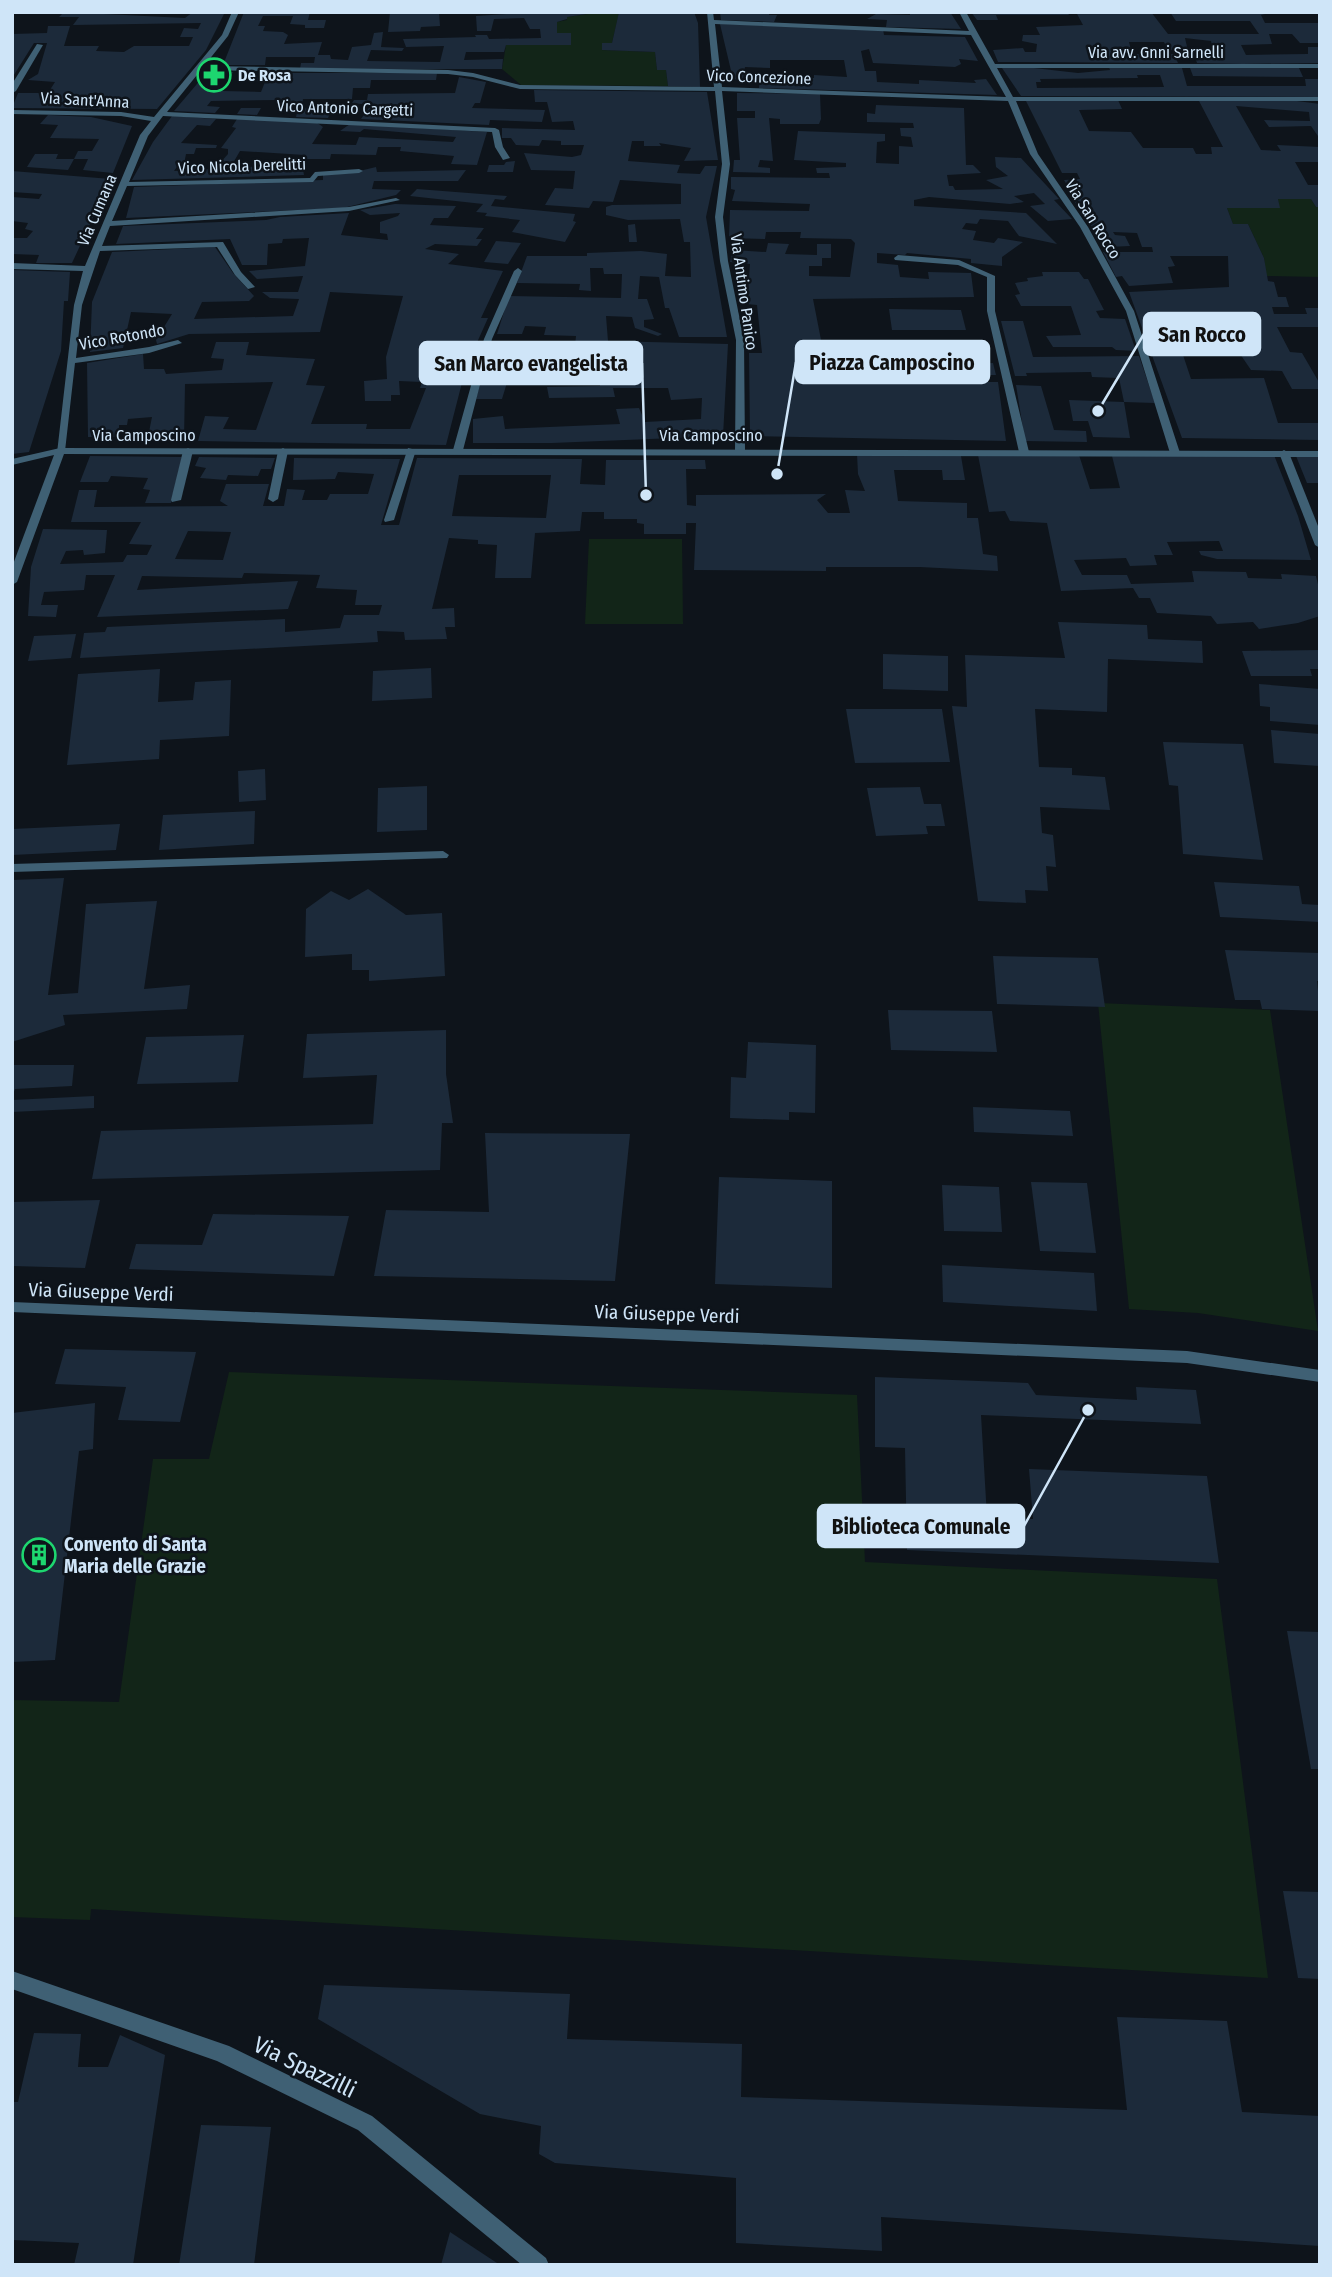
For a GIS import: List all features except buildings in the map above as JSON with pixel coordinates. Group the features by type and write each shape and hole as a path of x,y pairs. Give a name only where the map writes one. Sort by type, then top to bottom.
{"street":[{"name":"Via Cumana","path":"12,582 60,451 78,305 88,269 144,135 225,36 236,12"},
{"name":"Via Antimo Panico","path":"710,12 726,163 719,218 724,261 740,340 740,451"},
{"name":"Via San Rocco","path":"962,12 1011,99 1034,155 1084,227 1130,311 1175,453"},
{"path":"713,22 973,33"},
{"path":"12,91 39,45"},
{"name":"Via avv. Gnni Sarnelli","path":"992,66 1320,66"},
{"name":"Vico Concezione","path":"200,68 448,72 473,75 520,87 718,89 1011,99 1320,99"},
{"name":"Via Sant'Anna","path":"12,112 160,117"},
{"name":"Vico Antonio Cargetti","path":"160,117 495,130 499,147 506,158"},
{"name":"Vico Nicola Derelitti","path":"123,184 313,180 315,174 359,170"},
{"path":"107,224 349,209 396,200"},
{"path":"96,249 220,244 251,287"},
{"path":"898,258 959,263 991,276 991,311 1024,453"},
{"path":"12,267 88,269"},
{"path":"457,450 488,339 518,271"},
{"name":"Vico Rotondo","path":"72,361 178,343"},
{"path":"390,520 411,450"},
{"name":"Via Camposcino","path":"12,462 60,451 1320,454"},
{"path":"176,500 188,451"},
{"path":"273,499 283,451"},
{"path":"1284,453 1320,545"},
{"path":"12,868 443,855"},
{"name":"Via Giuseppe Verdi","path":"12,1307 1174,1357 1320,1376"},
{"name":"Via Spazzilli","path":"12,1980 222,2053 365,2123 540,2265"}],"green space":[{"path":"619,13 612,43 602,43 602,50 655,52 657,70 666,70 668,86 521,85 502,69 506,45 571,45 571,33 557,33 557,22 567,20 567,17"},
{"path":"1278,199 1311,199 1316,207 1320,207 1320,277 1266,276 1264,258 1248,224 1233,224 1227,208 1279,208"},
{"path":"589,539 682,539 683,624 585,624"},
{"path":"1098,1003 1270,1010 1318,1331 1198,1313 1129,1309"},
{"path":"229,1372 857,1395 865,1562 1217,1579 1268,1978 91,1909 90,1920 12,1917 12,1700 119,1702 153,1459 209,1459"}],"place":[{"name":"De Rosa","path":"214,75"},
{"name":"San Rocco","path":"1098,411"},
{"name":"Piazza Camposcino","path":"777,474"},
{"name":"San Marco evangelista","path":"646,495"},
{"name":"Biblioteca Comunale","path":"1088,1410"},
{"name":"Convento di Santa Maria delle Grazie","path":"39,1555"}]}
